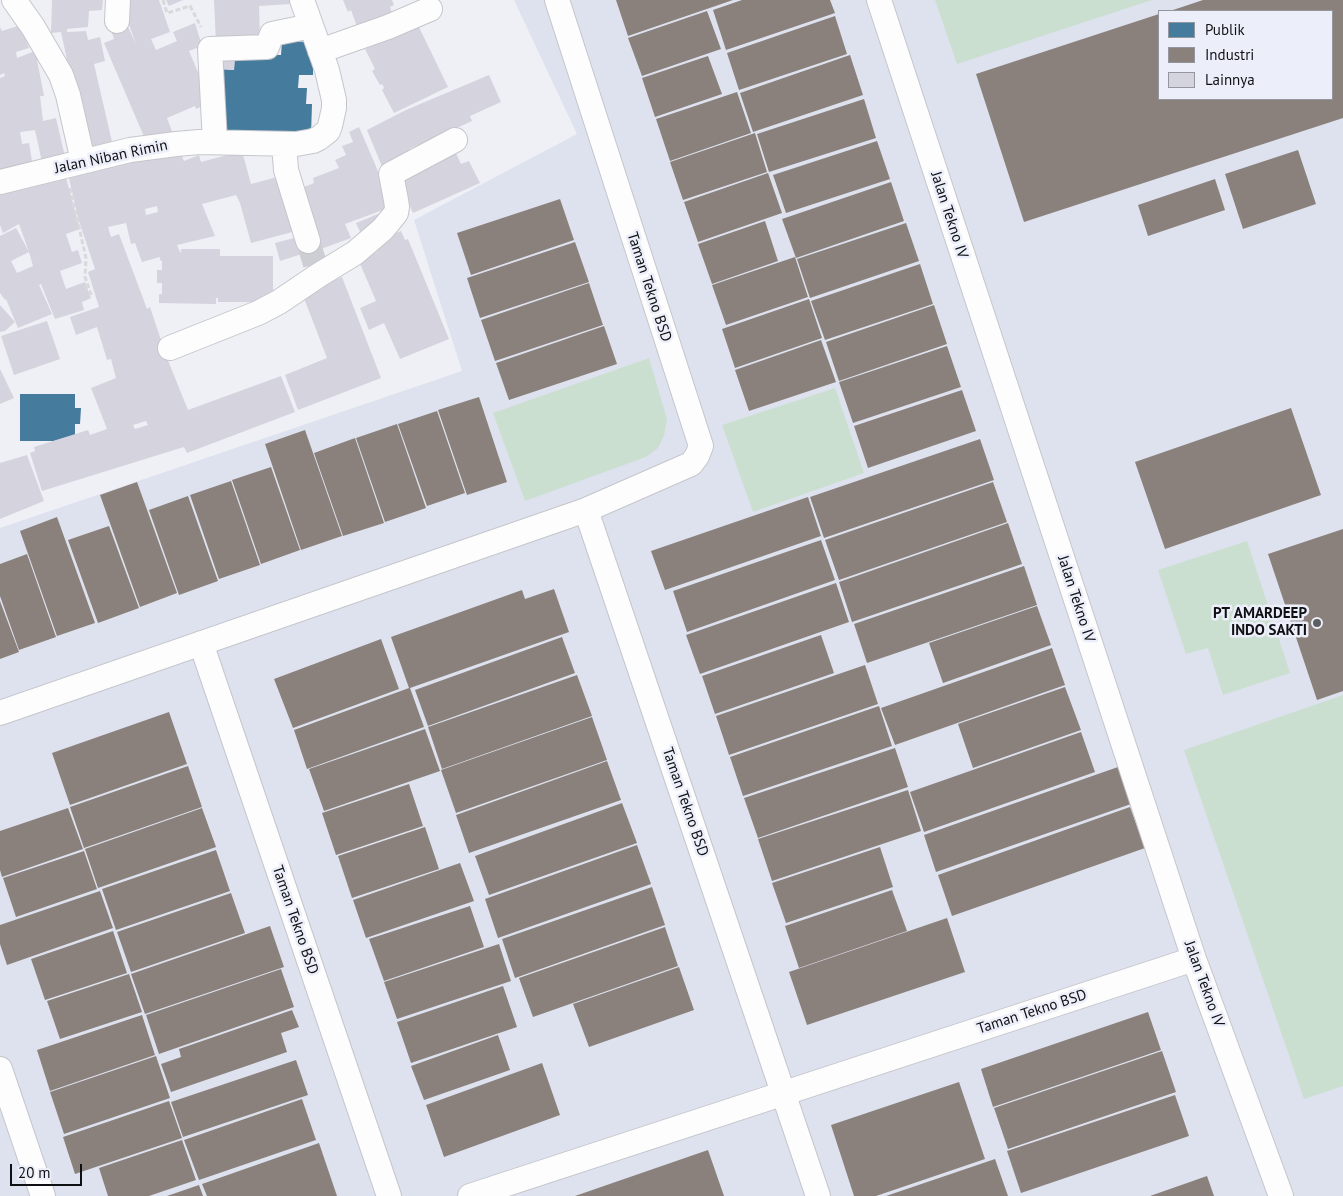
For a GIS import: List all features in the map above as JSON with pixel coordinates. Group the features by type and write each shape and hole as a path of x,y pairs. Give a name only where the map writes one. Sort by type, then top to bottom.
{"street":[{"path":"14,0 33,27 60,76 68,95 74,163"},
{"name":"Jalan Niban Rimin","path":"0,182 130,150 176,144 214,142 296,144 313,141 324,134 330,126 334,100 327,70 302,0"},
{"name":"Taman Tekno BSD","path":"0,713 586,510 691,464 701,446 557,0"},
{"name":"Jalan Tekno IV","path":"879,0 1194,959 1280,1196"},
{"path":"320,51 388,27 430,9"},
{"path":"214,142 210,49 267,47 272,34 311,26"},
{"path":"170,348 258,314 286,298 317,269 355,253 383,229 393,217 397,207 391,174 455,140"},
{"path":"284,144 286,170 308,241"},
{"name":"Taman Tekno BSD","path":"586,510 818,1196"},
{"name":"Taman Tekno BSD","path":"201,643 389,1196"},
{"name":"Taman Tekno BSD","path":"470,1196 1194,959"},
{"path":"0,1069 42,1196"}],"path":[{"path":"163,0 167,13 190,6 210,49"},
{"path":"74,163 87,265 85,277 92,297"}],"shaded area":[{"path":"514,0 1343,0 1343,1196 0,1196 0,528 462,371 414,220 577,134"}],"green space":[{"path":"935,0 1152,0 957,64"},
{"path":"649,358 667,419 664,436 658,448 646,457 525,501 493,413"},
{"path":"835,388 864,473 753,512 722,425"},
{"path":"1247,541 1290,673 1223,695 1208,648 1186,654 1158,570"},
{"path":"1343,695 1343,1086 1304,1099 1184,750"}],"building: Publik":[{"path":"282,41 309,42 313,56 313,75 299,75 298,88 307,88 306,104 312,104 311,135 220,138 221,69 234,70 235,55 281,55"},
{"path":"20,394 75,394 75,408 81,408 80,424 75,424 75,435 54,441 20,441"}],"building: Industri":[{"path":"616,0 733,0 628,36"},
{"path":"742,0 830,0 835,13 726,50 713,10"},
{"path":"1203,0 1343,0 1343,118 1024,222 976,74 1158,14 1158,100 1333,100 1333,10 1173,10"},
{"path":"707,11 721,49 642,76 628,38"},
{"path":"835,16 847,54 739,90 727,53"},
{"path":"850,55 863,95 753,132 740,93"},
{"path":"708,56 722,94 655,117 642,78"},
{"path":"737,92 751,133 670,161 656,119"},
{"path":"864,99 876,138 769,172 757,134"},
{"path":"755,133 767,172 683,200 670,162"},
{"path":"877,141 890,179 786,213 773,175"},
{"path":"1298,150 1316,204 1243,229 1225,174"},
{"path":"768,173 782,213 698,242 684,202"},
{"path":"1215,179 1225,210 1148,236 1138,205"},
{"path":"891,182 904,221 796,258 782,219"},
{"path":"560,199 574,240 471,275 457,233"},
{"path":"765,221 778,261 712,284 698,244"},
{"path":"906,223 919,261 810,298 797,259"},
{"path":"575,242 589,282 480,318 467,278"},
{"path":"795,257 808,297 726,325 712,285"},
{"path":"920,264 933,304 825,340 811,301"},
{"path":"589,283 603,325 495,361 481,320"},
{"path":"809,299 822,338 735,368 722,329"},
{"path":"934,305 947,344 839,381 826,342"},
{"path":"604,326 617,364 509,400 496,363"},
{"path":"821,340 836,382 749,411 735,370"},
{"path":"947,346 961,387 853,423 839,382"},
{"path":"962,390 976,431 868,468 854,426"},
{"path":"479,397 507,482 467,495 438,410"},
{"path":"1291,408 1321,495 1165,549 1135,462"},
{"path":"437,411 465,493 427,506 398,424"},
{"path":"397,424 426,508 385,522 356,438"},
{"path":"305,430 342,536 301,550 265,444"},
{"path":"355,438 384,523 343,536 314,453"},
{"path":"980,439 994,480 824,538 810,497"},
{"path":"271,467 300,550 261,564 232,480"},
{"path":"231,481 260,565 219,579 190,495"},
{"path":"137,482 177,593 140,607 100,495"},
{"path":"993,482 1007,522 839,580 825,540"},
{"path":"188,496 218,581 179,595 149,510"},
{"path":"808,497 821,536 665,590 651,551"},
{"path":"57,517 95,623 57,636 20,531"},
{"path":"1008,523 1022,564 852,622 839,582"},
{"path":"109,526 139,608 98,623 68,540"},
{"name":"PT AMARDEEP INDO SAKTI","path":"1343,529 1343,691 1317,700 1268,554"},
{"path":"821,540 835,580 687,632 673,591"},
{"path":"27,554 56,637 19,650 0,596 0,564"},
{"path":"1024,566 1037,605 867,663 854,624"},
{"path":"836,583 849,622 700,674 686,635"},
{"path":"554,589 569,632 410,688 424,727 307,769 294,730 409,688 391,637 522,590 525,599"},
{"path":"0,601 19,652 0,659"},
{"path":"1037,606 1051,645 943,683 929,643"},
{"path":"821,635 834,673 715,714 702,676"},
{"path":"562,637 575,673 428,726 415,690"},
{"path":"381,639 399,689 293,728 274,679"},
{"path":"1052,648 1065,685 895,745 881,708"},
{"path":"865,665 878,704 729,755 716,716"},
{"path":"577,675 592,716 442,769 428,727"},
{"path":"1065,687 1081,730 973,768 958,724"},
{"path":"879,706 892,746 743,796 730,757"},
{"path":"169,712 187,764 70,805 52,753"},
{"path":"592,717 607,760 456,813 441,770"},
{"path":"425,729 440,771 324,811 309,769"},
{"path":"1081,732 1095,772 924,832 910,792"},
{"path":"895,748 908,787 758,838 744,798"},
{"path":"607,761 621,800 469,853 456,815"},
{"path":"188,766 202,807 84,848 70,807"},
{"path":"1118,767 1131,804 936,872 924,835"},
{"path":"409,784 423,826 336,855 322,813"},
{"path":"908,790 921,831 772,881 758,839"},
{"path":"622,803 637,843 489,895 475,856"},
{"path":"1130,807 1145,848 952,916 938,875"},
{"path":"68,808 83,849 2,877 0,870 0,831"},
{"path":"202,808 216,847 98,888 85,849"},
{"path":"425,827 439,869 352,898 338,856"},
{"path":"637,845 651,884 498,938 485,899"},
{"path":"880,847 893,887 786,923 772,883"},
{"path":"216,850 230,891 116,930 102,889"},
{"path":"84,851 97,889 16,917 3,878"},
{"path":"460,863 474,901 366,938 353,900"},
{"path":"652,887 665,925 515,978 502,939"},
{"path":"892,890 907,931 799,968 785,926"},
{"path":"100,891 113,928 7,965 0,944 0,925"},
{"path":"231,893 245,933 131,972 117,932"},
{"path":"470,906 484,947 384,981 369,939"},
{"path":"947,918 965,972 807,1025 789,972"},
{"path":"270,926 284,967 145,1014 131,974"},
{"path":"665,927 678,966 533,1017 519,978"},
{"path":"113,931 127,973 45,1000 31,959"},
{"path":"499,944 511,981 397,1019 384,982"},
{"path":"679,967 694,1010 589,1047 573,1004"},
{"path":"281,969 294,1007 159,1054 146,1015"},
{"path":"129,974 142,1012 60,1039 47,1001"},
{"path":"503,986 517,1027 411,1063 397,1022"},
{"path":"292,1010 299,1027 281,1033 287,1052 171,1092 161,1064 181,1057 179,1049"},
{"path":"1148,1012 1161,1050 993,1107 981,1069"},
{"path":"142,1015 155,1055 50,1091 37,1050"},
{"path":"498,1035 510,1070 424,1100 411,1066"},
{"path":"1162,1051 1176,1092 1008,1149 994,1108"},
{"path":"156,1056 170,1098 64,1134 50,1092"},
{"path":"296,1060 308,1095 183,1137 171,1102"},
{"path":"542,1063 560,1115 444,1157 426,1105"},
{"path":"959,1082 985,1159 876,1196 854,1196 831,1125"},
{"path":"1175,1095 1189,1136 1021,1193 1007,1151"},
{"path":"302,1099 316,1140 199,1180 184,1140"},
{"path":"169,1101 182,1138 75,1174 63,1137"},
{"path":"182,1140 196,1180 149,1196 108,1196 99,1168"},
{"path":"319,1143 337,1196 207,1196 202,1184"},
{"path":"708,1150 724,1196 575,1196"},
{"path":"995,1159 1008,1196 886,1196"},
{"path":"1207,1176 1214,1196 1150,1196"},
{"path":"199,1185 203,1196 167,1196"}],"building: Lainnya":[{"path":"52,0 103,0 102,10 89,11 88,27 67,29 67,32 86,31 88,40 100,37 105,61 94,64 112,142 85,149 76,109 84,107 82,101 73,103 71,78 61,32 51,33"},
{"path":"120,0 159,0 170,32 151,39 156,50 177,41 173,32 195,23 202,46 189,51 211,103 196,109 195,106 167,118 173,134 145,139 104,43 114,39 112,33 128,27 136,44"},
{"path":"166,0 183,0 169,6"},
{"path":"214,0 290,0 290,4 259,6 260,41 216,43"},
{"path":"343,0 392,0 394,5 390,7 394,20 359,32 351,10 348,12"},
{"path":"417,23 448,87 394,113 382,90 384,88 382,84 380,85 372,71 375,69 365,49 377,44 375,40"},
{"path":"21,25 29,48 16,52 17,58 40,49 41,60 37,60 44,96 40,96 43,121 56,118 65,157 42,162 35,130 20,132 22,144 29,143 33,167 0,173 0,78 5,76 4,73 0,75 0,27 2,31"},
{"path":"218,52 235,53 234,70 217,69"},
{"path":"489,75 501,102 470,116 472,121 439,136 420,149 418,145 409,149 412,157 383,169 367,130 406,110"},
{"path":"359,127 391,207 345,224 351,238 321,249 326,259 308,267 302,254 280,261 275,243 298,237 297,193 305,189 304,187 314,183 313,178 339,168 335,160 346,155 342,146 353,142 349,132"},
{"path":"454,149 461,164 469,161 480,183 413,213 396,176"},
{"path":"242,151 251,184 281,176 296,231 251,243 236,195 202,204 215,236 177,245 181,253 181,249 220,249 220,256 273,256 273,298 260,298 260,302 218,302 218,298 216,298 216,304 159,303 159,294 162,294 162,283 157,283 157,270 162,270 160,257 142,262 135,243 131,244 126,223 108,227 111,237 119,234 147,309 150,307 167,358 188,410 281,376 295,412 187,453 184,447 42,491 30,453 35,451 34,447 88,430 90,435 107,429 91,388 116,378 111,359 107,360 97,327 76,335 70,317 99,307 88,272 95,269 78,218 69,178 85,174 84,167 164,152 165,158 181,154 184,161 199,155 201,162","holes":["157,206 158,212 146,215 145,209","146,421 148,425 135,429 133,425"]},
{"path":"65,174 80,229 66,234 72,252 78,250 82,263 60,271 66,289 85,282 91,298 82,302 84,310 55,319 41,284 39,285 52,314 18,328 6,299 0,293 0,236 16,228 29,252 19,224 3,233 0,225 0,190","holes":["29,252 33,266 17,273 11,261"]},
{"path":"378,214 382,225 361,234 356,223"},
{"path":"401,231 405,240 408,239 449,339 400,359 384,323 369,330 360,308 376,301 358,259 377,252 373,243"},
{"path":"342,277 381,378 298,410 285,375 327,358 302,293"},
{"path":"0,305 15,322 5,331 0,332"},
{"path":"47,321 60,359 14,375 1,336"},
{"path":"0,369 14,398 0,404"},
{"path":"27,455 44,501 0,519 0,463"}],"tunnel":[{"path":"308,241 315,264"}],"place":[{"name":"PT AMARDEEP INDO SAKTI","path":"1317,623"}]}
